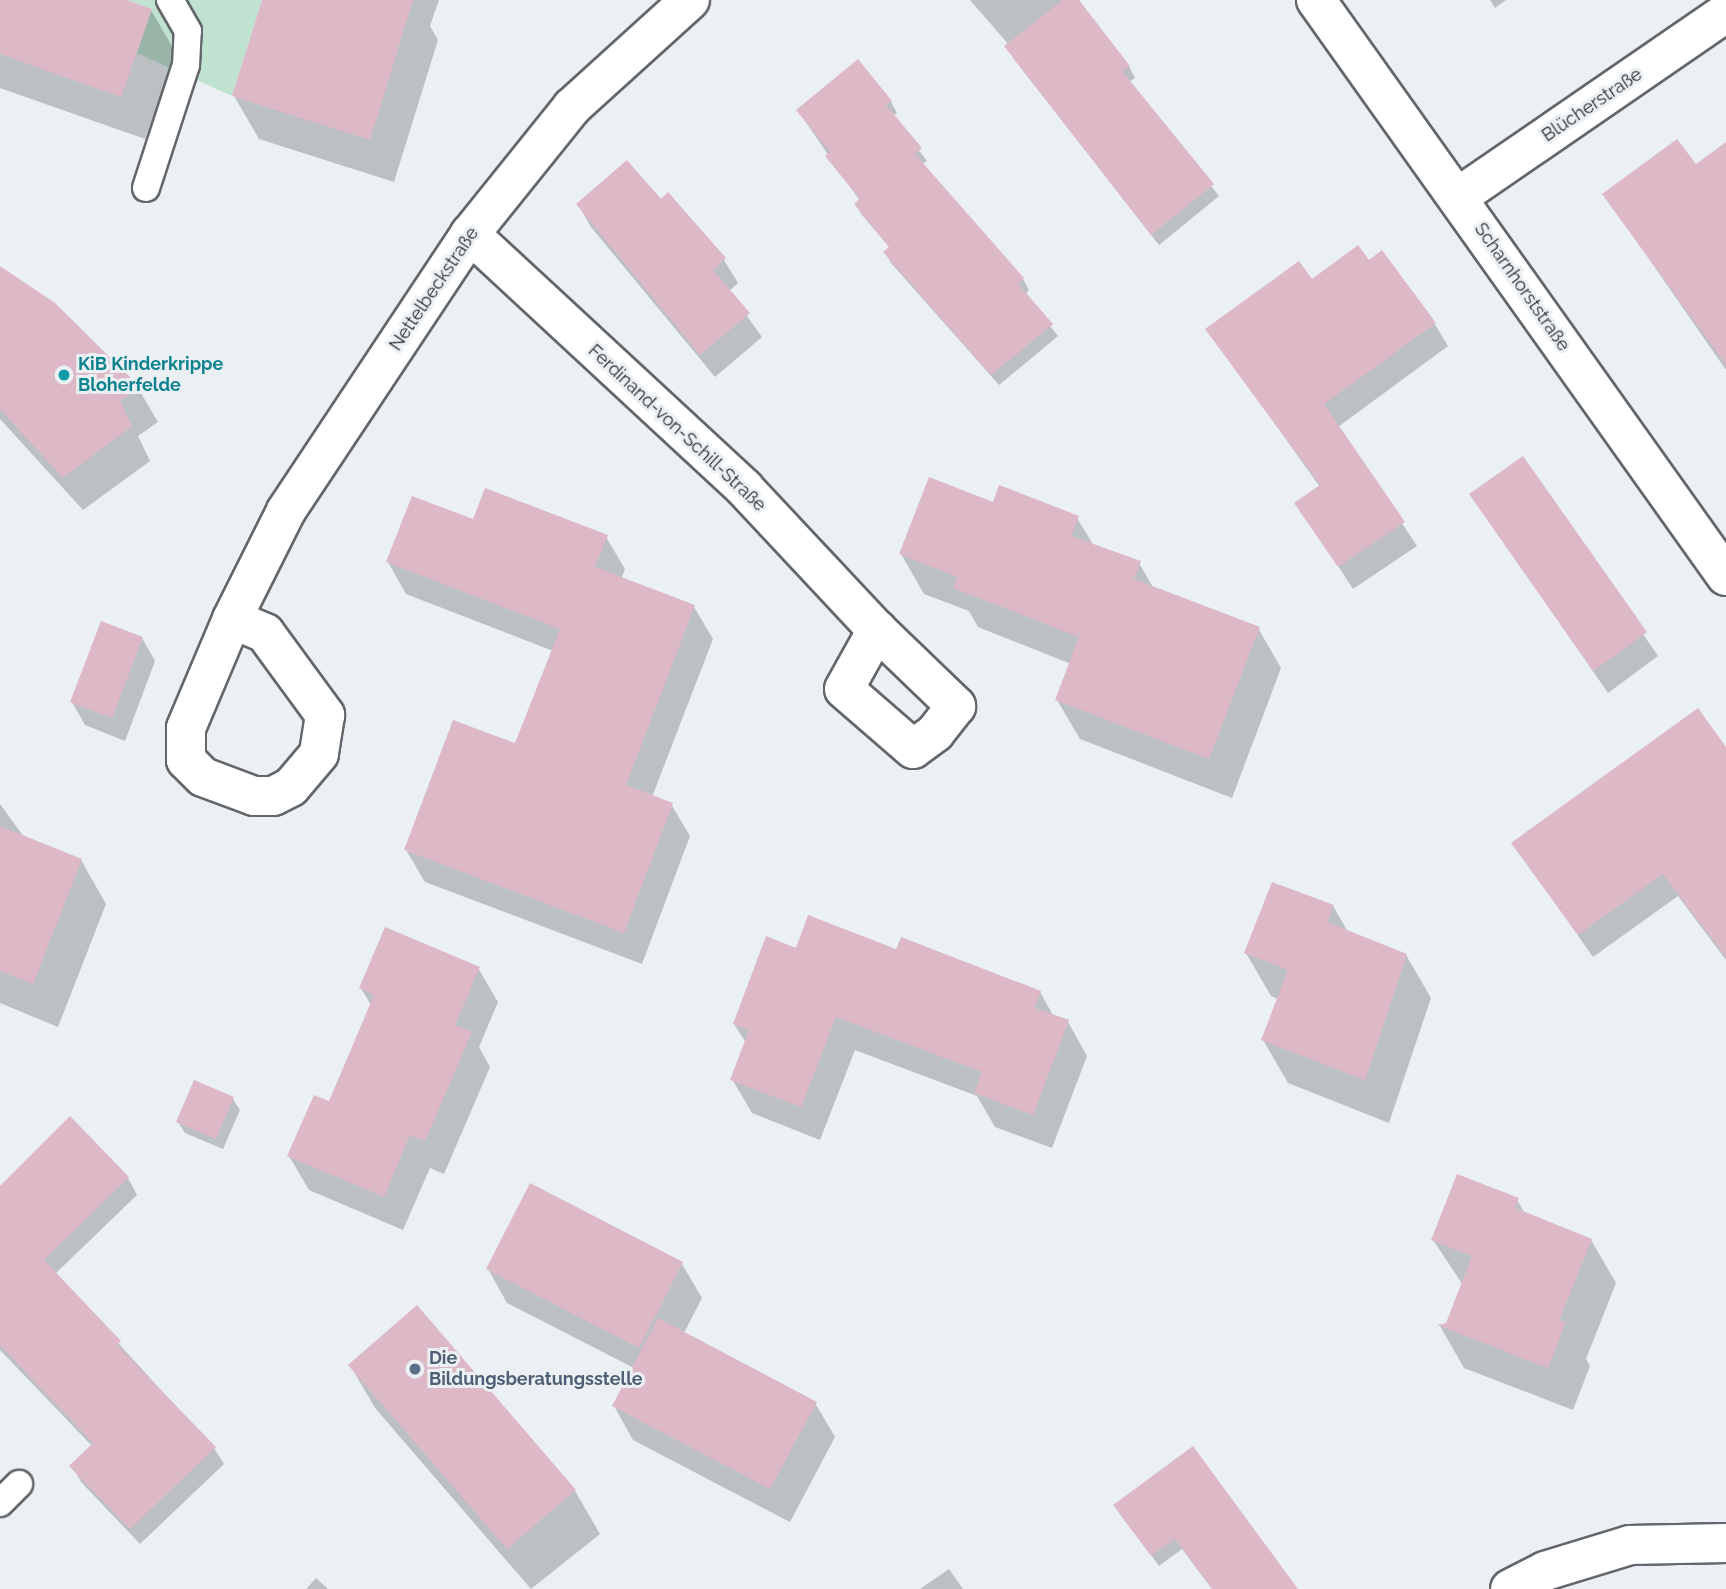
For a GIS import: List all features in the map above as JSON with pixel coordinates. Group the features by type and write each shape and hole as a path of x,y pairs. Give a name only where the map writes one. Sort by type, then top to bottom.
{"street":[{"name":"Nettelbeckstraße","path":"232,619 265,633 325,715 319,754 291,787 273,796 254,796 203,777 186,760 186,728 232,619 286,511 470,234 572,107 690,0"},
{"name":"Scharnhorststraße","path":"1316,0 1726,576"},
{"name":"Blücherstraße","path":"1458,197 1726,13"},
{"name":"Ferdinand-von-Schill-Straße","path":"470,234 744,488 877,630"},
{"path":"1510,1589 1545,1571 1630,1545 1726,1543"}],"lane":[{"path":"146,188 186,65 188,31 170,0"},
{"path":"0,1503 19,1484"}],"green space":[{"path":"127,0 262,0 232,96 137,53 152,9"}],"building":[{"path":"0,0 127,0 152,9 121,97 0,54"},
{"path":"262,0 413,0 370,140 232,96"},
{"path":"1063,0 1079,0 1130,66 1122,71 1214,184 1151,235 1004,46"},
{"path":"858,59 892,101 886,105 922,148 915,154 1024,278 1018,284 1053,324 991,375 883,252 889,247 854,204 860,199 825,156 830,152 796,110"},
{"path":"1677,139 1696,164 1726,142 1726,365 1602,194"},
{"path":"627,160 661,199 668,192 726,258 713,270 750,313 700,355 576,204"},
{"path":"1358,245 1369,260 1382,250 1436,323 1324,404 1405,522 1338,567 1294,503 1320,485 1205,329 1299,261 1312,279"},
{"name":"KiB Kinderkrippe Bloherfelde","path":"0,266 55,303 140,387 120,401 132,426 63,478 0,409"},
{"path":"1523,456 1647,632 1593,671 1469,494"},
{"path":"929,477 993,502 999,485 1079,516 1071,536 1141,561 1134,579 1260,627 1209,759 1055,700 1079,637 953,588 957,577 899,554"},
{"path":"485,488 608,535 595,567 695,605 626,785 673,803 624,933 404,850 453,720 515,743 560,629 386,562 412,496 473,519"},
{"path":"101,621 143,637 112,718 70,702"},
{"path":"1698,708 1726,747 1726,957 1663,874 1578,935 1511,843"},
{"path":"0,826 82,859 33,984 0,971"},
{"path":"1272,882 1334,905 1327,922 1407,954 1365,1080 1261,1040 1288,970 1244,953"},
{"path":"808,915 896,949 901,937 1041,991 1035,1008 1069,1020 1033,1115 974,1093 982,1072 836,1017 801,1107 730,1080 749,1030 733,1024 766,936 796,948"},
{"path":"385,927 480,967 455,1025 472,1032 425,1141 410,1135 384,1197 287,1156 314,1095 329,1101 374,995 359,988"},
{"path":"194,1080 234,1097 216,1139 176,1122"},
{"path":"70,1116 129,1177 44,1260 121,1341 117,1345 216,1447 130,1529 69,1466 93,1443 0,1345 0,1186"},
{"path":"1457,1174 1519,1198 1515,1208 1592,1239 1559,1321 1566,1321 1548,1368 1437,1325 1446,1323 1472,1256 1431,1240"},
{"path":"530,1183 683,1262 639,1348 486,1269"},
{"path":"417,1305 576,1490 507,1549 348,1365"},
{"path":"658,1318 817,1402 770,1489 612,1406"},
{"path":"1193,1446 1298,1589 1212,1589 1175,1539 1151,1556 1113,1505"}],"place":[{"name":"KiB Kinderkrippe Bloherfelde","path":"64,375"},
{"name":"Die Bildungsberatungsstelle","path":"415,1369"}]}
